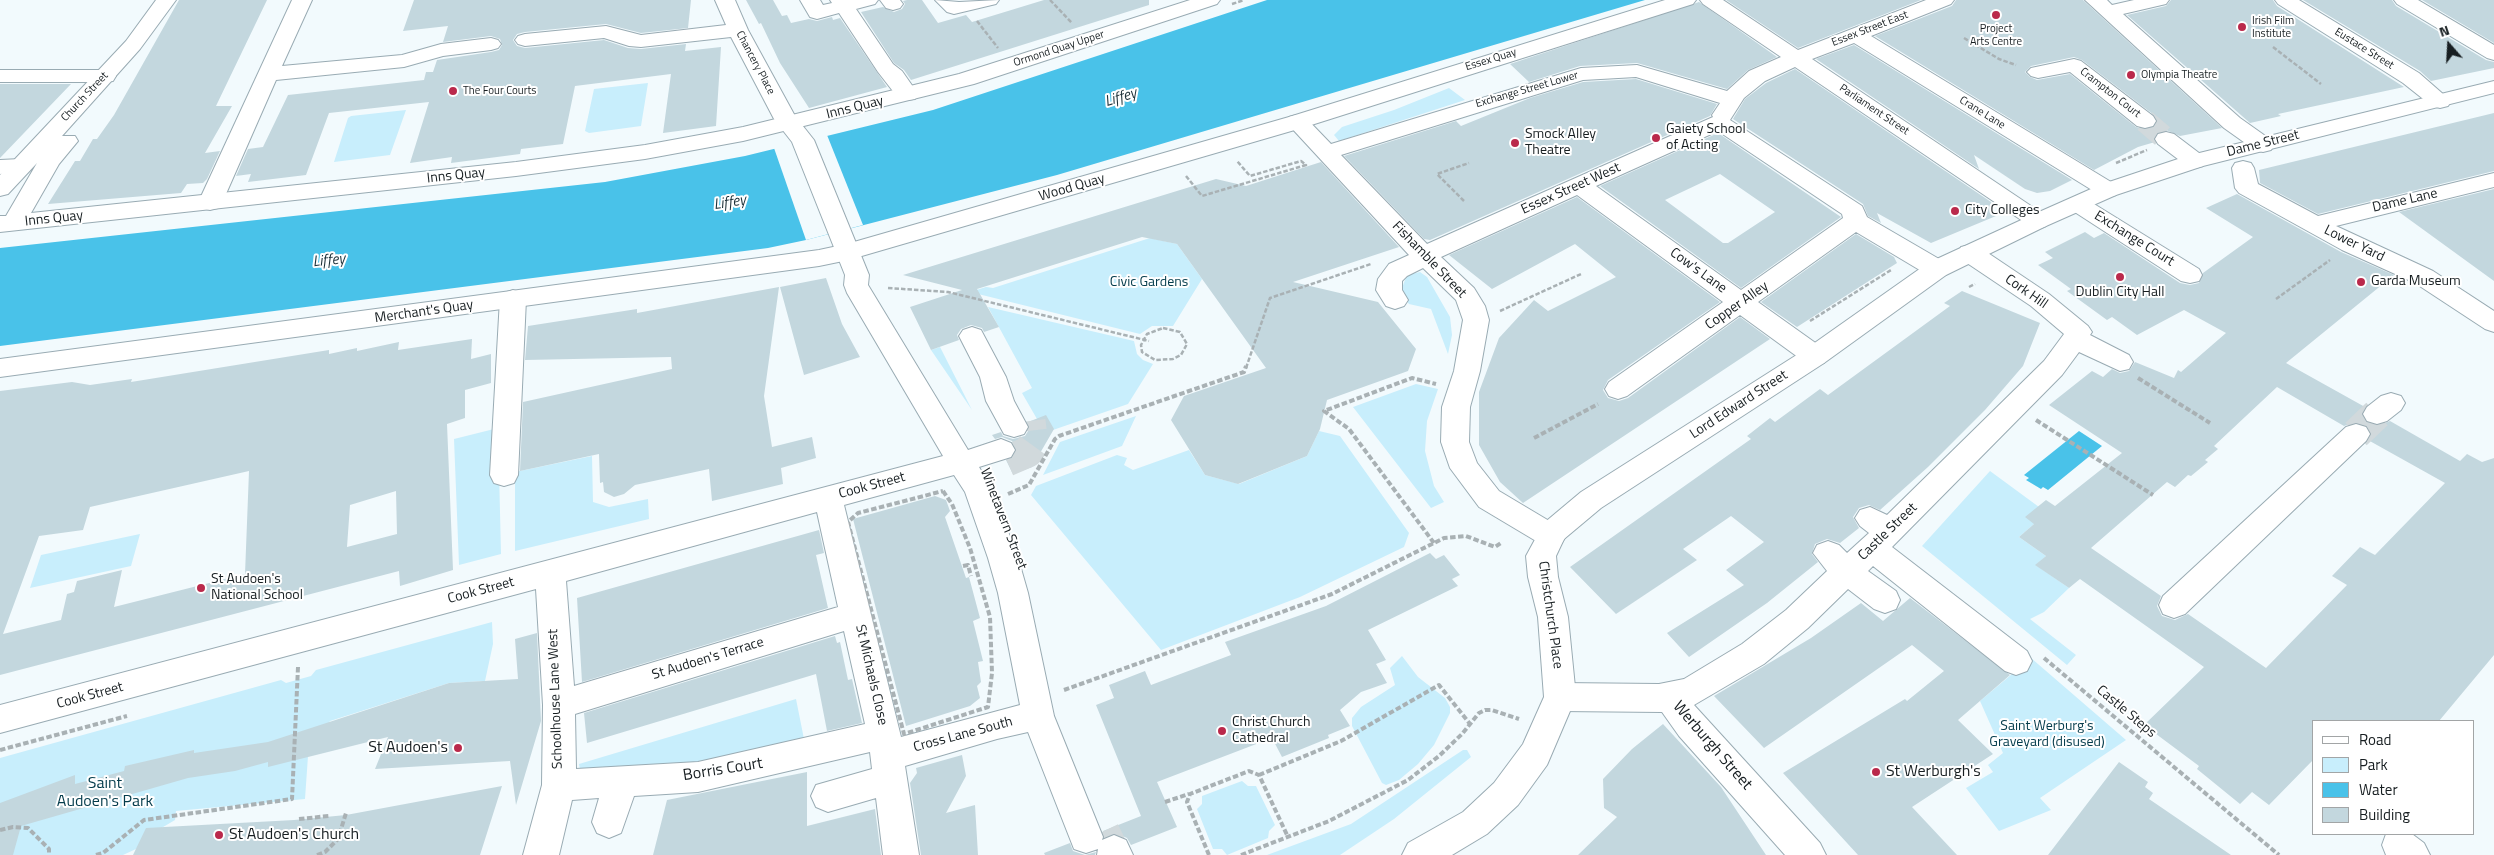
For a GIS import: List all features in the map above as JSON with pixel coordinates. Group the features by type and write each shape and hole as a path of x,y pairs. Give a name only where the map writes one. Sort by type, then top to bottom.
{"street":[{"name":"Church Street","path":"0,189 10,166 103,78 133,45 166,0"},
{"path":"210,203 302,0"},
{"name":"Chancery Place","path":"725,0 738,30 790,124 803,140 808,152"},
{"path":"810,0 817,13 842,3 868,0"},
{"path":"945,0 954,8 966,7 989,0"},
{"name":"Ormond Quay Upper","path":"907,94 1012,64 1210,0"},
{"name":"Essex Quay","path":"1297,122 1686,0"},
{"name":"Parliament Street","path":"1710,0 2038,221"},
{"name":"Essex Street East","path":"1718,122 1736,94 1757,76 1796,58 1944,0"},
{"path":"2102,6 2159,0"},
{"name":"Eustace Street","path":"2285,0 2411,78 2440,101"},
{"path":"2404,0 2494,54"},
{"path":"842,3 885,68 894,76 907,94"},
{"path":"2102,6 2232,124 2263,145"},
{"path":"526,40 606,32 641,41 738,30"},
{"name":"Crane Lane","path":"1856,35 2108,190"},
{"path":"268,74 404,61 442,50 491,44"},
{"name":"Crampton Court","path":"2038,72 2074,65 2145,121"},
{"name":"Exchange Street Lower","path":"1325,153 1581,74 1638,71 1733,100"},
{"path":"0,76 103,78 102,101 50,160 25,201 8,224"},
{"name":"Dame Street","path":"2038,221 2108,190 2195,161 2494,87"},
{"name":"Inns Quay","path":"8,224 210,203 635,154 790,124 907,94"},
{"name":"Fishamble Street","path":"1297,122 1420,252 1465,294 1472,306 1476,320 1467,371 1456,407 1455,442 1464,468 1489,499 1548,540"},
{"name":"Wood Quay","path":"848,254 1297,122"},
{"path":"1718,122 1854,211 1855,221 1937,269 2038,221"},
{"name":"Essex Street West","path":"1395,300 1389,290 1390,278 1398,270 1416,262 1420,252 1580,186 1718,122"},
{"path":"2166,139 2195,161"},
{"name":"Winetavern Street","path":"808,152 848,254 856,285 931,416 993,452 984,502 1003,558 1048,713 1104,844"},
{"name":"Lower Yard","path":"2243,168 2247,188 2351,244 2424,277 2494,323"},
{"name":"Dame Lane","path":"2317,226 2331,219 2494,180"},
{"name":"Cow's Lane","path":"1580,186 1815,356"},
{"name":"Exchange Court","path":"2078,204 2190,275"},
{"name":"Copper Alley","path":"1618,389 1742,303 1855,221"},
{"name":"Cork Hill","path":"1970,253 2040,300 2078,336 2120,362"},
{"name":"Merchant's Quay","path":"0,368 848,254"},
{"name":"Lord Edward Street","path":"1548,540 1591,500 1815,356 1937,269"},
{"path":"504,475 514,300"},
{"path":"972,336 993,377 1000,401 993,452"},
{"name":"Castle Street","path":"1669,696 1691,692 1705,685 1753,654 1797,619 1838,562 1877,533 2015,408 2053,368 2078,336"},
{"path":"993,452 1014,395"},
{"path":"2174,605 2356,434"},
{"name":"Cook Street","path":"0,719 298,641 993,452"},
{"name":"St Michaels Close","path":"828,498 888,756 901,855"},
{"path":"1877,533 1896,566 2029,658"},
{"name":"Christchurch Place","path":"1420,855 1452,843 1506,794 1535,754 1560,697 1553,617 1543,577 1542,556 1548,540"},
{"path":"1838,562 1886,600"},
{"name":"Schoolhouse Lane West","path":"541,855 558,785 559,705 550,572"},
{"name":"St Audoen's Terrace","path":"559,705 856,614"},
{"name":"Werburgh Street","path":"1560,697 1669,696 1679,712 1808,855"},
{"name":"Cross Lane South","path":"888,756 997,724 1048,713"},
{"path":"828,796 865,787 888,756"},
{"name":"Borris Court","path":"558,785 698,777 775,762 888,756"},
{"path":"609,822 621,782"}],"path":[{"path":"1050,0 1087,39"},
{"path":"966,7 1012,64"},
{"path":"1964,38 1999,59 2038,72"},
{"path":"2273,47 2321,84"},
{"path":"1186,176 1202,196 1306,164 1301,161 1250,176 1236,161"},
{"path":"1464,200 1437,174 1469,163"},
{"path":"2276,299 2351,244"},
{"path":"1023,490 1029,485 1055,439 1059,436 1244,372 1270,298 1420,252"},
{"path":"1515,305 1581,274"},
{"path":"888,288 948,292 1149,341"},
{"path":"1172,329 1185,338 1187,344 1181,355 1173,359 1155,360 1142,352 1140,345 1142,339 1154,330 1172,329"},
{"path":"2120,362 2126,370 2210,423"},
{"path":"1434,543 1349,429 1324,412 1412,378 1444,385"},
{"path":"1534,438 1612,396 1618,389"},
{"path":"2033,418 2153,495"},
{"path":"943,492 952,504 970,548 990,617 992,672 988,707 904,734 848,522 858,513 943,492"},
{"path":"1048,713 1064,688 1332,594 1444,538 1457,536 1495,547 1501,542"},
{"path":"962,566 968,565 971,576"},
{"path":"96,855 103,853 144,820 292,799 298,641"},
{"name":"Castle Steps","path":"2029,658 2279,855"},
{"path":"1259,775 1341,741 1439,685 1470,724"},
{"path":"1241,855 1329,821 1408,780 1439,756 1479,713 1485,710 1492,710 1546,731"},
{"path":"1165,802 1250,771 1259,775 1288,837"},
{"path":"1190,794 1187,802 1209,855"},
{"path":"317,855 325,852 338,839 346,813"},
{"path":"299,819 328,816"},
{"path":"0,830 13,827 28,828 49,850 49,855"},
{"path":"45,855 49,850"}],"green space":[{"path":"648,83 641,126 589,133 585,131 594,89"},
{"path":"1449,88 1465,100 1339,141 1334,135 1342,127 1394,110"},
{"path":"406,110 390,155 334,162 348,118 351,116"},
{"name":"Civic Gardens","path":"1150,238 1177,244 1202,279 1173,326 1152,326 1140,334 970,292 986,287 993,288"},
{"path":"1420,272 1427,277 1450,317 1452,335 1448,354 1431,309 1409,304 1400,293 1407,275"},
{"path":"988,307 1134,341 1137,354 1143,360 1153,364 1128,404 1053,430 1037,419 1022,393 1032,388"},
{"path":"940,347 972,410 931,350"},
{"path":"1416,384 1438,389 1427,421 1425,451 1434,486 1444,502 1431,508 1353,407"},
{"path":"1136,416 1122,446 1043,475 1060,442"},
{"path":"498,428 501,554 459,565 454,439"},
{"path":"1319,431 1340,436 1409,533 1404,547 1300,597 1161,650 1031,495 1036,486 1117,455 1127,458 1124,465 1133,470 1189,450 1205,475 1239,484 1307,456"},
{"path":"592,456 593,502 609,507 648,499 649,519 515,551 515,472"},
{"path":"1990,471 2039,507 2034,524 2019,537 2046,556 2036,565 2069,588 2044,612 2030,619 2076,655 2067,665 1922,546"},
{"path":"140,534 131,566 30,588 41,555"},
{"name":"Saint Audoen's Park","path":"492,622 493,644 485,681 449,683 330,721 308,756 305,799 176,811 175,820 153,833 136,849 123,855 0,855 0,758 281,680 286,683 311,676 316,670"},
{"path":"1402,656 1418,677 1445,698 1450,707 1450,713 1434,745 1418,764 1399,780 1386,785 1382,783 1352,726 1352,718 1361,707 1395,685 1390,668"},
{"name":"Saint Werburg's Graveyard (disused)","path":"2031,658 2126,740 2040,798 2051,810 1999,831 1966,788 1993,772 1988,765 2003,753 1980,701"},
{"path":"796,699 805,744 703,768 580,770 579,764"},
{"path":"1463,750 1467,750 1471,757 1394,819 1340,855 1267,855 1351,824"},
{"path":"1242,781 1248,786 1256,786 1275,825 1269,831 1268,838 1227,855 1222,849 1213,849 1197,809 1202,804 1202,796"}],"water":[{"name":"Liffey","path":"1267,0 1645,0 1057,175 806,240 768,248 0,346 0,248 605,182 745,156 933,110"},
{"path":"2079,431 2102,446 2048,490 2043,487 2041,489 2026,480 2029,478 2024,475"}],"pier":[{"path":"827,135 863,225 806,240 774,148"}],"building":[{"path":"179,0 267,0 216,106 232,106 205,153 220,151 207,179 203,183 187,184 181,193 48,204 75,161 80,161 93,139 97,139 114,115"},
{"name":"The Four Courts","path":"414,0 691,0 688,28 641,33 606,24 525,32 517,34 513,40 517,46 525,48 604,40 628,48 641,49 686,44 685,51 721,47 716,126 663,133 671,74 575,86 563,144 521,149 520,154 451,163 452,157 410,163 429,102 329,113 306,175 248,182 251,174 236,176 248,149 263,147 288,95 424,80 426,72 433,72 437,60 491,52 499,50 502,45 500,39 491,36 443,42 448,26 403,31"},
{"path":"746,0 773,0 782,16 787,15 791,23 809,19 817,21 832,17 833,20 840,18 887,87 809,108 780,63 761,23 759,24"},
{"path":"922,0 938,23 966,15 972,22 1044,0 1149,0 1149,5 911,80 904,70 894,63 861,12 883,7 894,12 902,9 905,4 903,1"},
{"path":"1726,0 1921,0 1798,48"},
{"path":"1956,0 2083,0 2222,128 2180,136 2166,130 2158,132 2153,138 2155,142 2138,147 2094,170 1875,36 1952,6","holes":["2074,57 2082,60 2154,115 2158,120 2155,127 2145,130 2136,127 2070,74 2037,80 2025,72 2031,66"]},
{"path":"2171,0 2273,0 2277,6 2404,87 2278,114 2281,116 2250,123 2127,15 2166,6"},
{"path":"2303,0 2392,0 2396,6 2486,60 2494,62 2494,68 2431,81 2420,71"},
{"path":"2422,0 2494,0 2494,43"},
{"path":"1699,2 1777,57 1748,70 1727,89 1637,63 1580,66 1529,82 1510,64"},
{"path":"1854,45 2072,180 2050,191 2037,193 2025,189 1974,155 1979,169 1816,59"},
{"path":"1795,69 1991,202 1996,216 1931,243 1877,213 1881,223 1868,216 1863,204 1733,119 1745,99 1766,83"},
{"path":"1636,79 1717,104 1710,116 1430,240 1424,239 1344,156 1456,121 1461,126 1530,98 1583,82"},
{"path":"0,84 71,84 0,158"},
{"path":"2494,113 2494,171 2318,214 2260,183 2259,170"},
{"path":"1718,133 1841,217 1741,288 1600,186","holes":["1720,174 1775,212 1728,243 1723,243 1665,200"]},
{"path":"1321,162 1399,247 1293,282 1378,302 1416,349 1408,371 1327,400 1320,429 1307,456 1238,484 1205,475 1171,420 1184,396 1266,368 1177,244 1142,237 977,289 999,327 984,332 982,328 971,325 961,329 957,335 959,340 931,350 910,307 962,290 903,275 1216,179 1246,186"},
{"path":"2494,189 2494,281 2399,212"},
{"path":"2237,194 2341,252 2394,275 2286,363 2365,407 2361,415 2366,423 2378,426 2390,421 2460,461 2467,454 2482,462 2494,458 2494,655 2440,720 2312,720 2312,761 2269,805 2252,792 2240,804 2197,769 2199,766 2144,725 2204,667 2080,579 2069,588 2035,565 2046,556 2019,537 2034,524 2025,517 2046,500 2055,506 2122,453 2049,405 2092,371 2103,377 2112,369 2120,373 2129,371 2135,362 2174,378 2178,370 2181,372 2226,333 2184,310 2137,335 2112,317 2107,320 2067,291 2071,289 2038,265 2053,258 2045,252 2085,232 2094,238 2104,233 2180,283 2190,285 2199,283 2203,273 2253,237 2206,208","holes":["2277,387 2344,426 2355,422 2367,425 2372,433 2368,440 2445,483 2375,555 2360,547 2332,576 2347,585 2266,668 2188,614 2175,620 2162,616 2157,606 2161,596 2091,548 2167,482 2175,487 2188,475 2191,476 2208,462 2205,460 2218,449 2214,446"]},
{"path":"1577,197 1720,302 1608,380 1603,390 1608,398 1619,401 1628,398 1740,317 1770,339 1523,503 1500,482 1479,445 1479,392 1499,338 1534,300 1548,311 1616,277 1575,244 1492,289 1449,255"},
{"path":"1856,234 1894,257 1897,263 1797,327 1761,302"},
{"path":"826,278 842,324 860,357 804,375 780,287"},
{"path":"779,287 764,396 772,447 812,437 816,458 781,468 783,484 712,501 709,469 635,485 624,494 614,497 604,492 603,482 600,483 599,454 520,471 523,402 672,369 671,357 525,360 528,326 637,309 637,313"},
{"path":"1962,291 2040,323 2023,366 1985,410 1928,467 1880,510 1869,505 1859,508 1853,517 1859,528 1840,543 1827,539 1815,544 1812,554 1818,562 1767,603 1689,657 1667,633 1744,585 1726,570 1764,542 1731,516 1683,549 1697,560 1616,614 1570,567 1751,439 1747,436 1770,418 1775,422 1820,389 1828,395 1950,306 1944,303"},
{"path":"472,339 471,359 491,354 491,383 465,390 465,418 447,424 453,570 400,586 399,571 0,675 0,391 72,382 90,385 132,379 131,382 329,350 329,354 357,348 357,351 399,342 398,350","holes":["249,471 245,574 114,607 122,570 77,581 74,592 67,594 61,620 3,634 39,536 83,530 90,507","396,491 397,534 347,547 350,505"]},
{"path":"1046,415 1054,429 1032,467 1013,474 1006,460 1013,458 1017,449 1012,441 1002,437 995,439 992,435 1001,432 1003,436 1013,439 1025,436 1030,428 1028,422"},
{"path":"935,496 946,500 950,511 945,517 966,578 969,577 980,618 973,621 983,661 978,662 981,682 977,686 980,698 970,706 906,726 853,519"},
{"path":"819,530 824,553 816,555 828,608 582,682 577,598"},
{"name":"Christ Church Cathedral","path":"1430,553 1436,559 1444,555 1460,575 1452,579 1458,586 1368,630 1386,660 1376,664 1387,683 1361,692 1340,710 1350,726 1328,735 1329,738 1282,757 1272,738 1157,782 1177,827 1131,845 1127,838 1115,833 1105,837 1103,831 1141,816 1096,705 1114,698 1109,685 1145,671 1151,685 1231,655 1225,642 1326,606"},
{"path":"1910,598 2010,675 1958,720 1993,754 1912,807 1957,855 1858,855 1783,773 1905,699 1907,701 1944,671 1912,645 1764,748 1714,696 1811,638 1861,603 1883,621"},
{"path":"537,633 541,721 516,805 510,761 375,769 388,737 268,767 268,762 235,771 188,778 21,826 13,855 0,855 0,803 75,775 75,784 124,771 125,766 194,750 194,753 268,742 449,683 518,679 515,639"},
{"path":"835,636 837,643 840,642 848,680 852,679 862,723 827,731 816,674 587,743 584,713"},
{"path":"1663,724 1721,787 1766,855 1578,855 1617,817 1604,808 1603,779 1632,749"},
{"path":"962,755 966,776 946,813 975,805 978,855 921,855 910,783 917,773 916,768"},
{"path":"2119,762 2148,782 2145,787 2153,793 2149,799 2231,855 2048,855"},
{"path":"807,772 807,826 875,809 881,855 653,855 667,800"},
{"path":"502,786 480,855 133,855 146,828 294,820 346,815"},
{"path":"1070,843 1073,851 1085,855 1045,855 1044,853"}],"tunnel":[{"path":"2145,121 2166,139"},
{"path":"2356,434 2377,414"},
{"path":"1007,461 1028,452 1033,445 1030,421"},
{"path":"1104,831 1114,852"}],"place":[{"name":"Project Arts Centre","path":"1996,15"},
{"name":"Irish Film Institute","path":"2242,27"},
{"name":"Olympia Theatre","path":"2131,75"},
{"name":"The Four Courts","path":"453,91"},
{"name":"Gaiety School of Acting","path":"1656,138"},
{"name":"Smock Alley Theatre","path":"1515,143"},
{"name":"City Colleges","path":"1955,211"},
{"name":"Dublin City Hall","path":"2120,277"},
{"name":"Garda Museum","path":"2361,282"},
{"name":"St Audoen's National School","path":"201,588"},
{"name":"Christ Church Cathedral","path":"1222,731"},
{"name":"St Audoen's","path":"458,748"},
{"name":"St Werburgh's","path":"1876,772"},
{"name":"St Audoen's Church","path":"219,835"}]}
